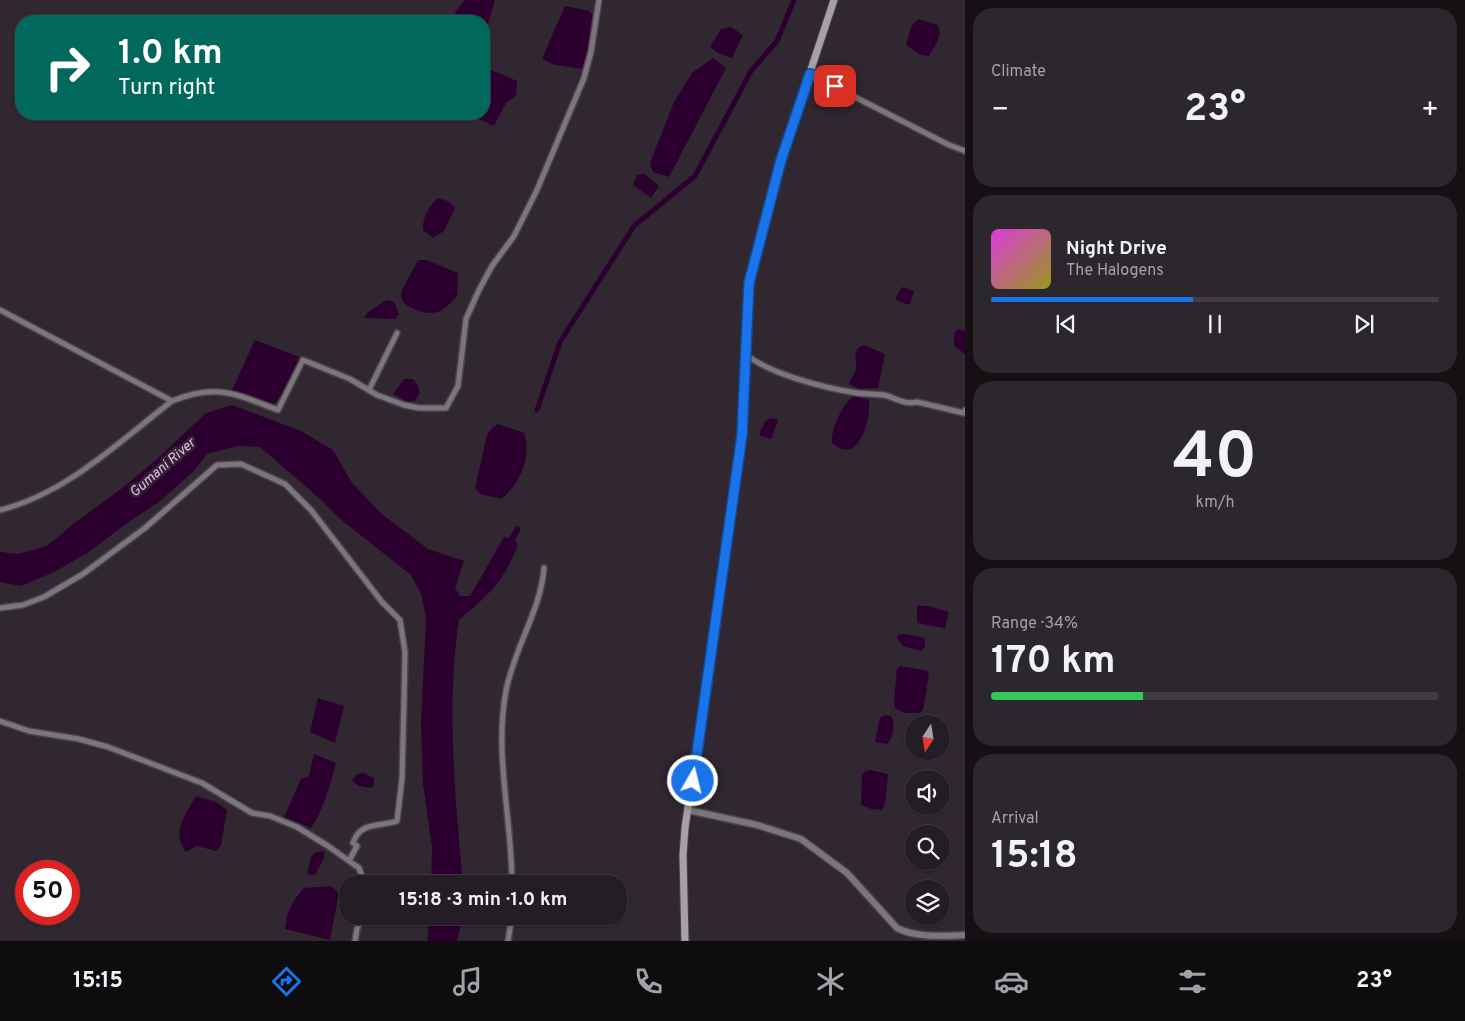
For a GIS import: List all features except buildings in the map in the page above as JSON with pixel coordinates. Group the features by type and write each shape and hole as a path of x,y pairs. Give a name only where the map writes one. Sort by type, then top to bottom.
{"main road":[{"path":"685,941 683,855 741,444 749,283 781,160 834,0"}],"street":[{"path":"0,510 32,500 85,469 172,401 213,390 243,397 278,410 303,360 350,379 376,395 404,406 446,408 458,386 466,319 487,274 514,236 537,190 584,78 592,52 599,0"},
{"path":"810,74 949,145 965,151"},
{"path":"0,310 172,401"},
{"path":"370,390 397,333"},
{"path":"745,354 756,363 811,383 856,393 885,396 909,403 917,402 965,412"},
{"path":"0,608 22,605 44,597 82,574 145,528 217,465 241,464 285,484 311,510 382,602 400,620 405,652 402,779 397,821 387,824 369,825 361,830 353,843 357,846 350,859"},
{"path":"512,875 512,844 504,773 503,727 506,692 513,659 543,585 544,568"},
{"path":"0,721 29,731 79,739 108,747 194,780 252,813 270,816 296,827 350,859 359,868 362,875"},
{"path":"688,810 757,824 801,839 846,873 897,928 904,932 965,935"},
{"path":"355,941 359,925"},
{"path":"508,941 511,925"}],"water":[{"path":"465,0 495,0 490,17 490,15 456,15 455,12"},
{"path":"565,6 589,11 594,16 591,41 582,69 555,65 542,59"},
{"path":"918,19 938,25 940,33 938,41 929,56 921,55 906,45 911,27"},
{"path":"731,27 743,35 732,58 718,53 710,47 721,29"},
{"path":"713,58 726,68 669,177 653,172 650,163 674,102 692,73"},
{"path":"490,70 517,81 516,96 506,103 494,126 481,120 490,120"},
{"path":"645,174 659,186 651,198 633,185 637,175"},
{"path":"438,198 450,202 455,208 444,231 433,238 423,230 423,226 427,213"},
{"path":"418,260 426,260 458,273 457,296 442,310 431,313 419,311 406,305 401,297 402,290"},
{"path":"902,287 914,291 910,304 905,304 895,299"},
{"path":"386,300 394,302 399,314 395,319 364,318 367,313"},
{"path":"958,329 965,331 965,354 954,346 954,334"},
{"path":"255,340 299,357 290,382 274,404 232,390"},
{"path":"864,345 885,354 878,388 859,389 849,384 856,369 856,352"},
{"path":"404,379 413,379 419,387 419,395 415,401 408,402 393,394"},
{"path":"854,396 869,400 868,418 861,438 856,445 849,449 841,449 832,443 833,431 846,404"},
{"name":"Gumani River","path":"232,405 301,431 333,450 352,483 383,515 428,549 464,561 455,588 460,596 470,596 504,537 509,538 516,526 521,528 515,541 518,544 513,557 501,578 479,603 459,620 455,653 452,719 462,875 431,875 432,848 423,784 421,723 426,618 421,594 411,575 339,518 319,498 260,447 237,446 207,454 194,471 159,502 127,523 89,552 56,571 21,586 0,582 0,552 18,554 47,546 156,460 206,413"},
{"path":"772,418 778,420 771,439 759,435 765,421"},
{"path":"498,424 524,433 526,442 523,469 514,486 501,499 480,494 475,488 487,435"},
{"path":"917,606 929,606 949,612 945,628 917,623"},
{"path":"898,635 922,637 925,640 925,647 921,651 903,646 897,638"},
{"path":"900,666 928,671 923,710 919,713 905,713 895,708 897,669"},
{"path":"318,698 344,706 335,743 310,732"},
{"path":"885,715 891,716 894,727 887,744 875,742 880,718"},
{"path":"314,754 336,763 323,805 311,828 284,817 301,779 309,776"},
{"path":"871,770 888,774 885,804 882,810 871,809 861,805 862,775 865,771"},
{"path":"364,773 374,778 374,786 371,788 359,786 352,781 357,774"},
{"path":"196,796 216,802 227,810 221,845 216,851 197,846 186,852 182,844 180,837 181,824"},
{"path":"325,851 324,858 315,875 307,874 311,857 316,852"},
{"path":"331,886 339,893 330,940 285,929 291,907 296,897 304,888"},
{"path":"429,925 461,925 457,941 427,941"}],"waterway":[{"path":"537,410 560,342 634,226 695,176 751,71 777,41 794,0"}],"route":[{"path":"693,781 710,670 720,583 732,518 742,435 749,283 781,160 810,74 835,86"}]}
